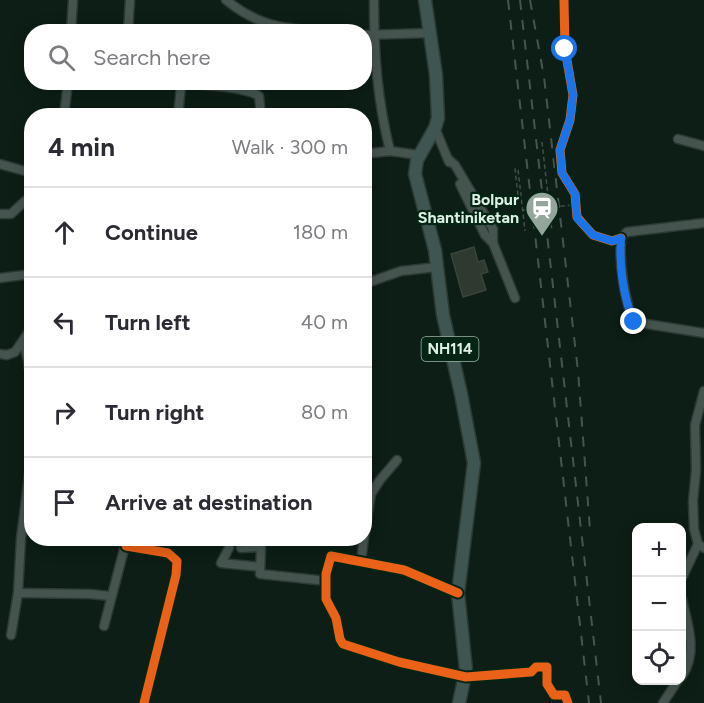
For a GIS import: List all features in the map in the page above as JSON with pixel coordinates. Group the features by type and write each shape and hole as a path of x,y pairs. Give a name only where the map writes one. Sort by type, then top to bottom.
{"highway":[{"name":"NH114","path":"425,0 438,95 438,118 435,128 419,155 415,174 433,239 445,326 474,463 458,593 465,677 459,703"}],"street":[{"path":"72,24 73,0"},
{"path":"128,24 130,0"},
{"path":"226,0 241,12 268,24"},
{"path":"371,24 374,0"},
{"path":"564,0 565,49 573,95 570,120 560,150 562,173 575,194 577,218 593,235 612,241 621,238 627,232 704,223"},
{"path":"372,36 429,33"},
{"path":"372,54 390,151"},
{"path":"65,108 67,90"},
{"path":"179,108 181,90"},
{"path":"235,90 259,96 260,108"},
{"path":"435,128 485,235 494,243 515,298"},
{"path":"678,139 704,146"},
{"path":"372,153 390,151 419,155"},
{"path":"0,164 24,171"},
{"path":"0,214 11,213 24,202"},
{"path":"621,238 620,249 628,307 634,322 704,333"},
{"path":"372,281 407,270 437,267"},
{"path":"0,278 24,275"},
{"path":"0,354 7,355 15,352 23,341"},
{"path":"23,341 24,345"},
{"path":"682,577 701,546 694,529 693,501 700,462 694,425 704,391"},
{"path":"372,492 397,460"},
{"path":"11,635 18,593 24,524"},
{"path":"104,626 110,596 114,592 125,546"},
{"path":"141,546 168,553 177,561 176,575 144,703"},
{"path":"242,546 242,548 261,547 260,573 326,581"},
{"path":"361,561 363,546"},
{"path":"229,548 221,563 260,567"},
{"path":"458,593 404,570 331,555 326,574 326,599 336,618 343,644 399,662 465,677 531,672 536,667 547,667 547,684 554,695 565,694 568,703"},
{"path":"18,593 110,596"},
{"path":"686,617 691,656 686,666"},
{"path":"663,703 675,685"}],"path":[{"path":"542,142 552,231"},
{"path":"518,195 515,170 518,169 525,231"},
{"path":"523,210 573,205"}],"building":[{"path":"474,247 478,262 484,260 488,272 481,274 486,290 463,297 451,254"}],"railway":[{"path":"508,0 589,703"},
{"path":"520,0 601,703"},
{"path":"530,0 544,77 578,371 590,530"}],"cycle path":[{"path":"564,0 565,49 573,95 570,120 560,150 562,173 575,194 577,217 583,224 593,235 612,241 621,238"},
{"path":"126,546 168,553 177,561 176,575 144,703"},
{"path":"458,593 404,570 331,556 326,574 326,599 336,618 343,644 399,662 466,677 531,672 536,667 547,667 547,684 554,695 565,695 568,703"}],"place":[{"name":"Bolpur Shantiniketan","path":"542,237"}],"route":[{"path":"565,49 573,95 570,120 560,150 562,173 575,194 577,218 593,235 612,241 621,238 620,249 628,307 634,322"}]}
